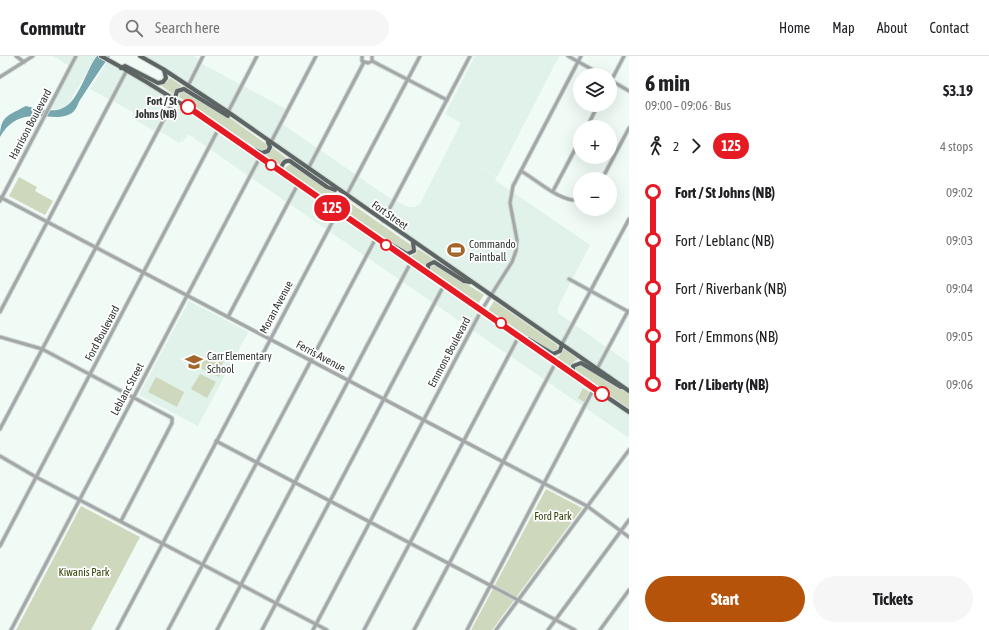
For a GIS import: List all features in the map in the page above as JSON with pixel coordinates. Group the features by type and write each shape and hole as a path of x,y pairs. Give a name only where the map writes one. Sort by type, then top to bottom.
{"main road":[{"path":"101,56 175,98 220,128 298,184 629,412"},
{"name":"Fort Street","path":"140,56 163,69 228,112 346,196 413,241 416,245"},
{"path":"122,68 125,66 158,83 163,82 166,77 163,69"},
{"path":"175,98 177,91 184,88 222,112 238,120"},
{"path":"220,128 224,128 262,153 268,151 270,147 266,139"},
{"path":"284,174 281,166 286,161 290,161 327,187 340,191"},
{"path":"371,234 378,236 407,254 413,252 416,245 627,390"},
{"path":"428,274 426,269 428,265 434,262 464,281 472,283"},
{"path":"518,335 522,335 554,354 560,351 562,344"},
{"path":"573,374 573,366 581,363 616,386 627,390"}],"street":[{"path":"16,56 24,62"},
{"path":"0,77 33,56"},
{"name":"Harrison Boulevard","path":"1,198 76,56"},
{"path":"188,86 203,56"},
{"path":"228,112 257,56"},
{"path":"271,142 316,56"},
{"path":"308,169 364,62 362,56"},
{"path":"372,56 372,61"},
{"name":"Moran Avenue","path":"117,630 420,56"},
{"path":"383,221 470,56"},
{"path":"568,56 589,68"},
{"name":"Emmons Boulevard","path":"313,630 490,295 510,265 516,251 517,240 510,198 513,186 581,56"},
{"path":"617,68 624,56"},
{"path":"364,62 368,63 372,61 447,100"},
{"path":"0,312 127,70"},
{"path":"617,85 629,91"},
{"path":"0,429 175,98"},
{"name":"Ford Boulevard","path":"0,546 220,128"},
{"path":"606,172 629,128"},
{"path":"553,191 573,153"},
{"name":"Leblanc Street","path":"11,630 260,157"},
{"path":"521,170 567,199 573,199"},
{"path":"228,317 298,184"},
{"name":"Ferris Avenue","path":"1,198 587,506 629,537"},
{"path":"562,344 629,219"},
{"path":"168,630 376,238"},
{"path":"217,630 411,262"},
{"path":"569,279 629,311 597,369"},
{"path":"262,630 444,285"},
{"path":"364,630 518,335"},
{"path":"0,337 42,349 172,419 121,521"},
{"path":"414,630 556,362"},
{"path":"467,630 594,388"},
{"path":"216,440 575,630"},
{"path":"496,630 629,450"},
{"path":"0,456 79,500 327,630"},
{"path":"548,630 629,520"},
{"path":"600,630 629,590"}],"shaded area":[{"path":"53,56 96,56 65,108 58,110 49,108 71,67"},
{"path":"140,56 193,56 197,58 204,65 288,110 281,123 391,199 409,207 415,207 420,204 461,123 445,114 475,56 559,56 497,177 452,146 496,177 495,180 590,245 558,307 558,313 629,363 629,391 228,112"},
{"path":"108,60 144,79 629,412 629,438 188,134 183,142 181,141 179,143 158,130 156,132 132,118 133,112 90,89"},
{"name":"Carr Elementary School","path":"189,301 248,332 198,426 139,395"}],"green space":[{"path":"170,78 182,86 177,88 173,94 160,85 166,83"},
{"path":"187,91 230,118 266,144 267,148 264,150 257,149 179,97 180,93"},
{"path":"273,148 288,159 279,167 263,156 270,153"},
{"path":"289,165 296,166 341,196 334,206 286,172 285,168"},
{"path":"19,177 37,187 35,191 53,201 45,215 9,196"},
{"path":"349,202 411,245 412,249 408,251 401,250 344,212"},
{"path":"418,249 433,259 427,263 424,268 409,257 416,254"},
{"path":"437,265 484,295 478,304 430,271 430,267"},
{"path":"494,301 557,345 558,349 554,351 547,350 488,311"},
{"path":"564,349 578,359 569,367 555,357 559,356"},
{"path":"210,351 222,358 221,360 224,361 220,368 217,367 215,371 221,374 219,377 200,368 208,352"},
{"path":"581,365 629,394 629,408 577,373 575,367"},
{"path":"200,374 216,382 207,398 191,389"},
{"path":"156,377 184,392 177,407 148,392"},
{"path":"583,388 589,392 584,402 578,398"},
{"name":"Ford Park","path":"546,489 582,508 492,630 471,630"},
{"name":"Kiwanis Park","path":"81,506 140,537 91,630 16,630"}],"water":[{"path":"97,56 110,56 74,111 67,115 58,117 39,116 18,119 9,126 0,137 0,130 4,120 10,114 26,106 38,109 56,110 69,104 74,98"}],"bus line":[{"name":"125","path":"188,107 602,394"}],"place":[{"name":"Fort / St Johns (NB)","path":"188,107"},
{"name":"Commando Paintball","path":"456,250"},
{"name":"Carr Elementary School","path":"194,362"}]}
